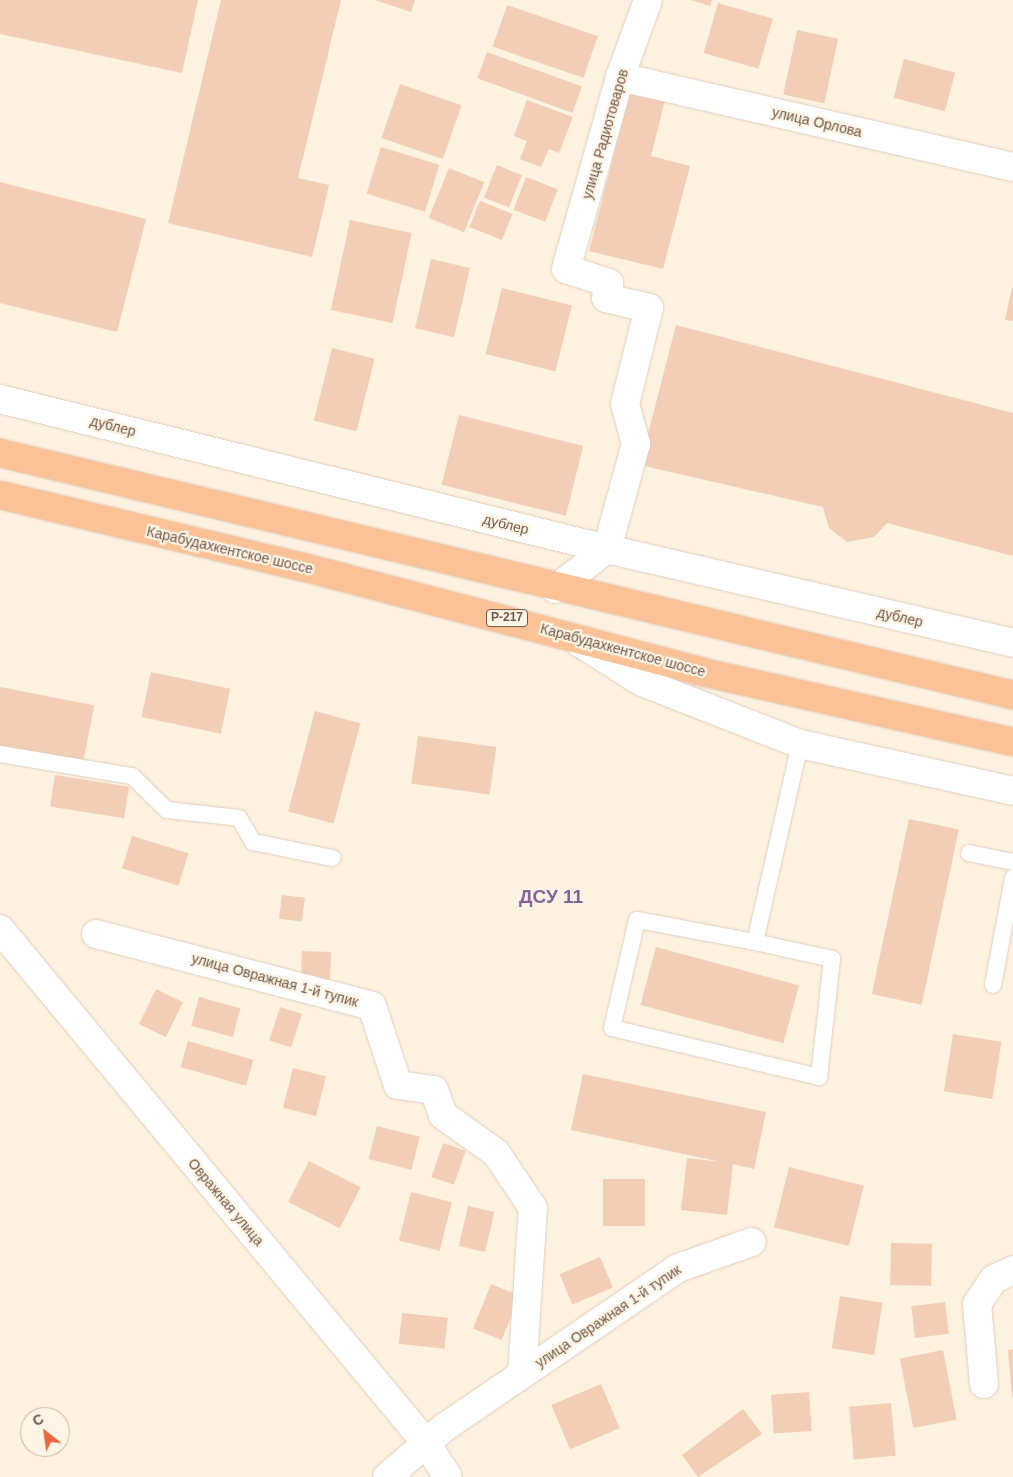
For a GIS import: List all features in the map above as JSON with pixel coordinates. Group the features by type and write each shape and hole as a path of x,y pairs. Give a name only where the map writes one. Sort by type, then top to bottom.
{"highway":[{"path":"0,453 555,589 1013,695"},
{"name":"Карабудахкентское шоссе","path":"0,495 565,633 702,672 1013,742"}],"street":[{"name":"улица Радиотоваров","path":"607,549 636,444 625,404 649,308 606,298 609,283 566,269 620,77 648,0"},
{"name":"улица Орлова","path":"620,77 1013,167"},
{"name":"дублер","path":"0,399 607,549 1013,643"},
{"path":"555,589 607,549"},
{"path":"565,633 642,682 800,744 1013,791"},
{"name":"Овражная улица","path":"0,930 435,1435 448,1477"},
{"name":"улица Овражная 1-й тупик","path":"96,934 372,1006 398,1085 434,1090 443,1114 496,1153 533,1208 522,1374"},
{"name":"улица Овражная 1-й тупик","path":"387,1477 435,1435 678,1268 752,1242"},
{"path":"984,1384 977,1304 994,1278 1013,1270"}],"lane":[{"path":"755,942 800,744"},
{"path":"0,754 132,776 167,810 239,818 253,842 332,858"},
{"path":"970,853 1013,862"},
{"path":"993,985 1013,878"},
{"path":"637,920 755,942 832,959 820,1077 612,1028 637,920"}],"building":[{"path":"0,0 198,0 182,73 0,34"},
{"path":"221,0 341,0 298,178 329,185 312,257 168,223"},
{"path":"375,0 415,0 411,12"},
{"path":"691,0 712,0 710,6"},
{"path":"718,3 773,19 758,69 704,53"},
{"path":"507,5 598,36 583,78 493,47"},
{"path":"797,30 838,39 824,103 783,95"},
{"path":"487,52 582,87 572,113 477,78"},
{"path":"904,59 955,73 945,111 894,98"},
{"path":"400,84 461,105 443,159 381,138"},
{"path":"632,84 667,92 651,156 690,166 663,269 589,251"},
{"path":"527,100 573,117 559,153 549,149 541,167 520,159 527,141 514,136"},
{"path":"381,147 439,165 425,212 367,194"},
{"path":"497,165 522,175 509,208 484,197"},
{"path":"449,168 484,182 464,232 429,218"},
{"path":"526,177 558,189 545,222 513,210"},
{"path":"0,182 146,219 117,332 0,303"},
{"path":"480,201 512,214 502,240 470,227"},
{"path":"350,220 412,233 392,323 331,310"},
{"path":"431,259 470,268 454,337 415,328"},
{"path":"1013,287 1013,321 1005,320"},
{"path":"502,288 572,305 555,371 486,354"},
{"path":"676,325 1013,413 1013,556 887,523 874,537 847,542 829,528 823,507 640,465"},
{"path":"332,348 375,359 357,431 314,421"},
{"path":"459,415 583,446 566,516 442,485"},
{"path":"151,672 230,689 221,734 141,717"},
{"path":"0,687 94,705 83,764 0,748"},
{"path":"315,711 360,723 333,824 288,811"},
{"path":"418,736 496,747 490,795 411,784"},
{"path":"55,775 129,787 124,818 50,807"},
{"path":"909,819 959,830 922,1005 872,994"},
{"path":"132,836 188,853 178,886 122,869"},
{"path":"282,895 305,898 302,922 279,919"},
{"path":"656,947 799,985 783,1043 640,1005"},
{"path":"302,951 331,952 330,985 301,984"},
{"path":"156,989 183,1002 166,1037 139,1024"},
{"path":"199,997 241,1008 233,1037 191,1026"},
{"path":"280,1007 302,1014 291,1047 269,1040"},
{"path":"953,1034 1001,1042 992,1099 944,1091"},
{"path":"188,1041 253,1060 246,1086 181,1067"},
{"path":"293,1068 326,1076 316,1116 283,1108"},
{"path":"583,1074 766,1112 754,1169 733,1164 727,1215 681,1210 687,1158 721,1162 571,1130"},
{"path":"377,1126 420,1137 411,1170 369,1159"},
{"path":"443,1143 466,1151 454,1185 431,1177"},
{"path":"309,1161 361,1187 340,1228 288,1202"},
{"path":"789,1167 864,1186 849,1246 774,1227"},
{"path":"603,1179 645,1179 645,1226 603,1226"},
{"path":"411,1192 452,1202 440,1251 399,1241"},
{"path":"468,1206 494,1212 485,1252 459,1246"},
{"path":"891,1243 932,1244 931,1286 890,1285"},
{"path":"600,1257 613,1287 572,1305 559,1274"},
{"path":"491,1284 520,1296 502,1340 473,1329"},
{"path":"840,1296 882,1303 874,1355 832,1348"},
{"path":"945,1302 949,1334 915,1338 911,1306"},
{"path":"402,1313 448,1318 445,1349 399,1344"},
{"path":"1013,1349 1013,1397 1012,1397 1008,1350"},
{"path":"943,1350 957,1420 913,1428 900,1358"},
{"path":"601,1384 620,1428 570,1449 551,1405"},
{"path":"809,1392 812,1431 774,1434 771,1395"},
{"path":"891,1403 896,1456 854,1459 849,1407"},
{"path":"743,1409 762,1434 698,1477 682,1455"}],"district":[{"name":"ДСУ 11","path":"551,897"}]}
